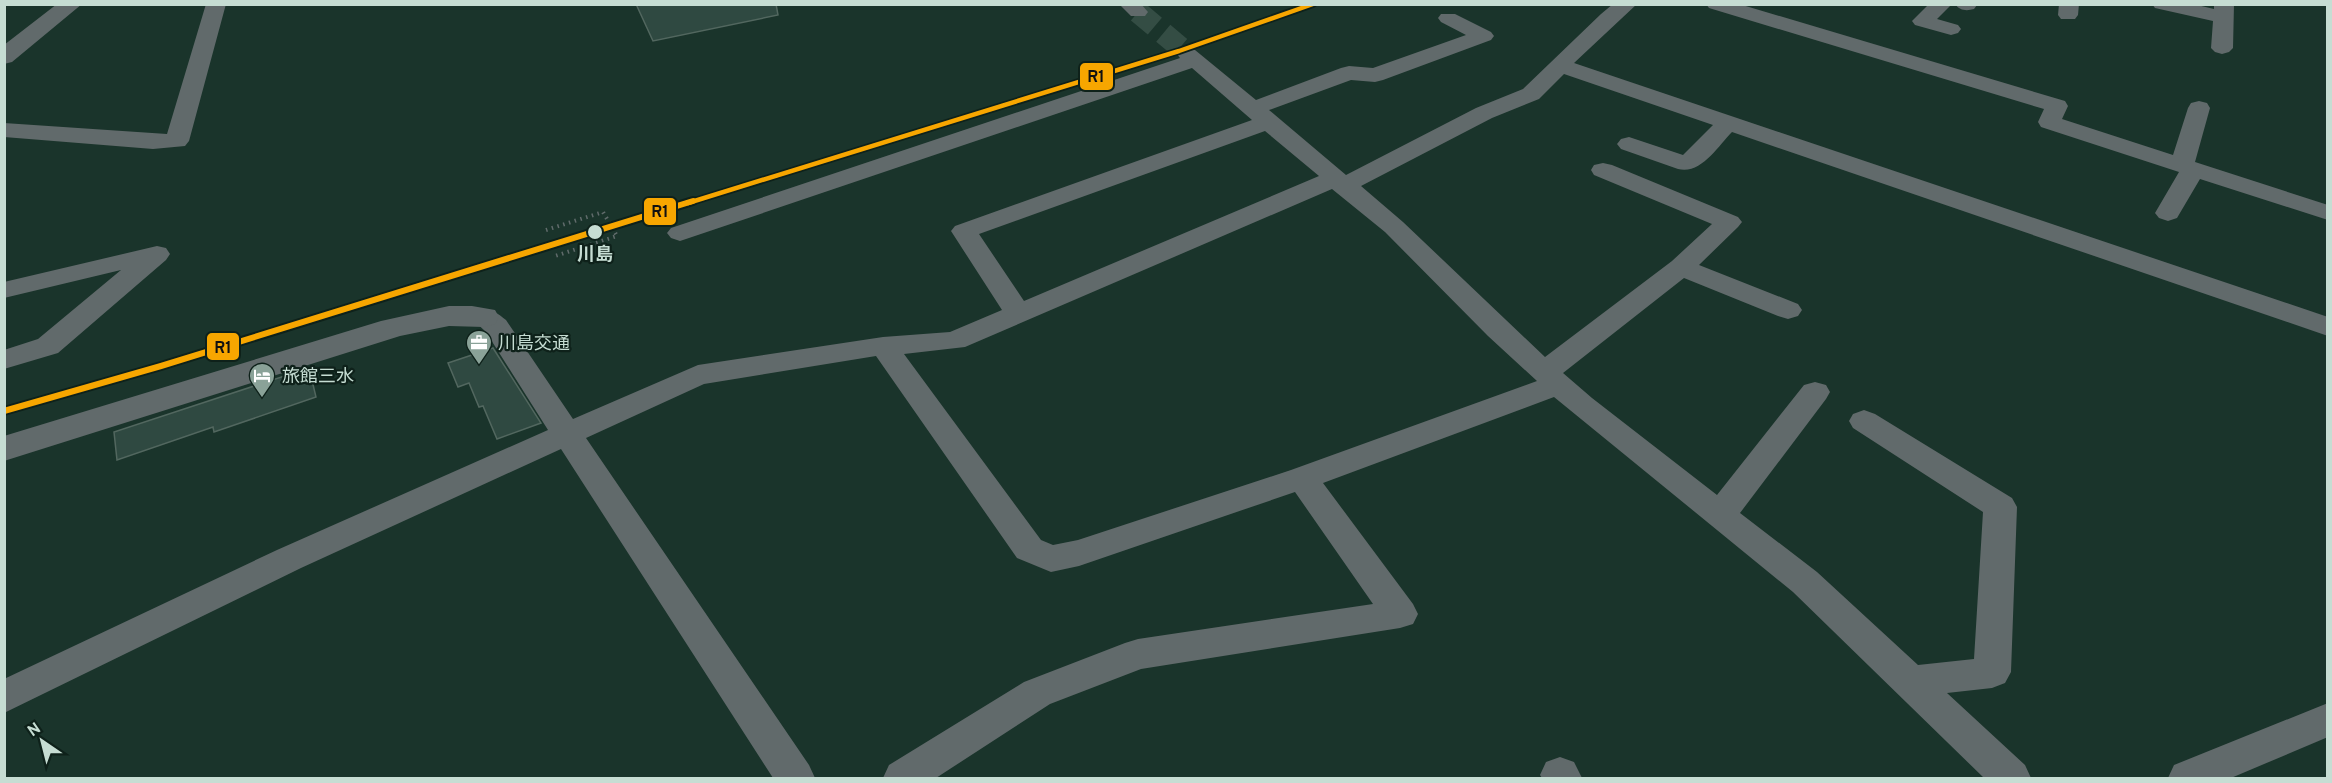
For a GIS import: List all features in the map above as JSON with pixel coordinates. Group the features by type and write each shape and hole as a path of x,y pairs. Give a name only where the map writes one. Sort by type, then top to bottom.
{"street":[{"path":"4,57 71,4"},
{"path":"4,130 153,142 177,141 216,4"},
{"path":"4,697 289,559 698,375 884,346 955,340 1339,182 1484,113 1531,94 1562,66 1608,18 1626,4"},
{"path":"1716,4 2057,106 2049,122 2328,213"},
{"path":"1942,4 1922,21 1951,29"},
{"path":"2162,4 2224,10 2222,48"},
{"path":"1018,314 964,231 1260,116 1349,74 1375,75 1484,36 1448,18"},
{"path":"680,233 1191,57 1394,227 1498,330 1552,378 1805,582 2011,778"},
{"path":"1562,66 2328,327"},
{"path":"2168,213 2187,167 2199,108"},
{"path":"1629,144 1687,164 1728,123"},
{"path":"884,346 1029,549 1051,559 1079,553 1302,477 1552,378 1681,267 1729,222 1603,170"},
{"path":"4,290 157,254 48,346 4,360"},
{"path":"1681,267 1788,310"},
{"path":"4,449 392,328 450,315 467,314 484,317 496,326 795,778"},
{"path":"1720,515 1815,392"},
{"path":"1864,422 2000,507 1992,672 1910,682"},
{"path":"903,778 1037,693 1138,654 1400,614 1302,477"},
{"path":"2188,778 2328,719"}],"path":[{"path":"546,230 603,212 617,236 555,256"}],"building":[{"path":"636,4 776,4 778,15 653,41"},
{"path":"493,348 541,423 497,439 483,406 479,407 469,383 458,387 448,363"},
{"path":"309,368 316,397 214,432 213,427 117,460 114,432"}],"tunnel":[{"path":"1138,12 1188,54"}],"transit line":[{"name":"R1","path":"4,411 161,366 1179,51 1313,4"}],"place":[{"name":"川島","path":"595,232"},
{"name":"川島交通","path":"479,366"},
{"name":"旅館三水","path":"262,399"}]}
